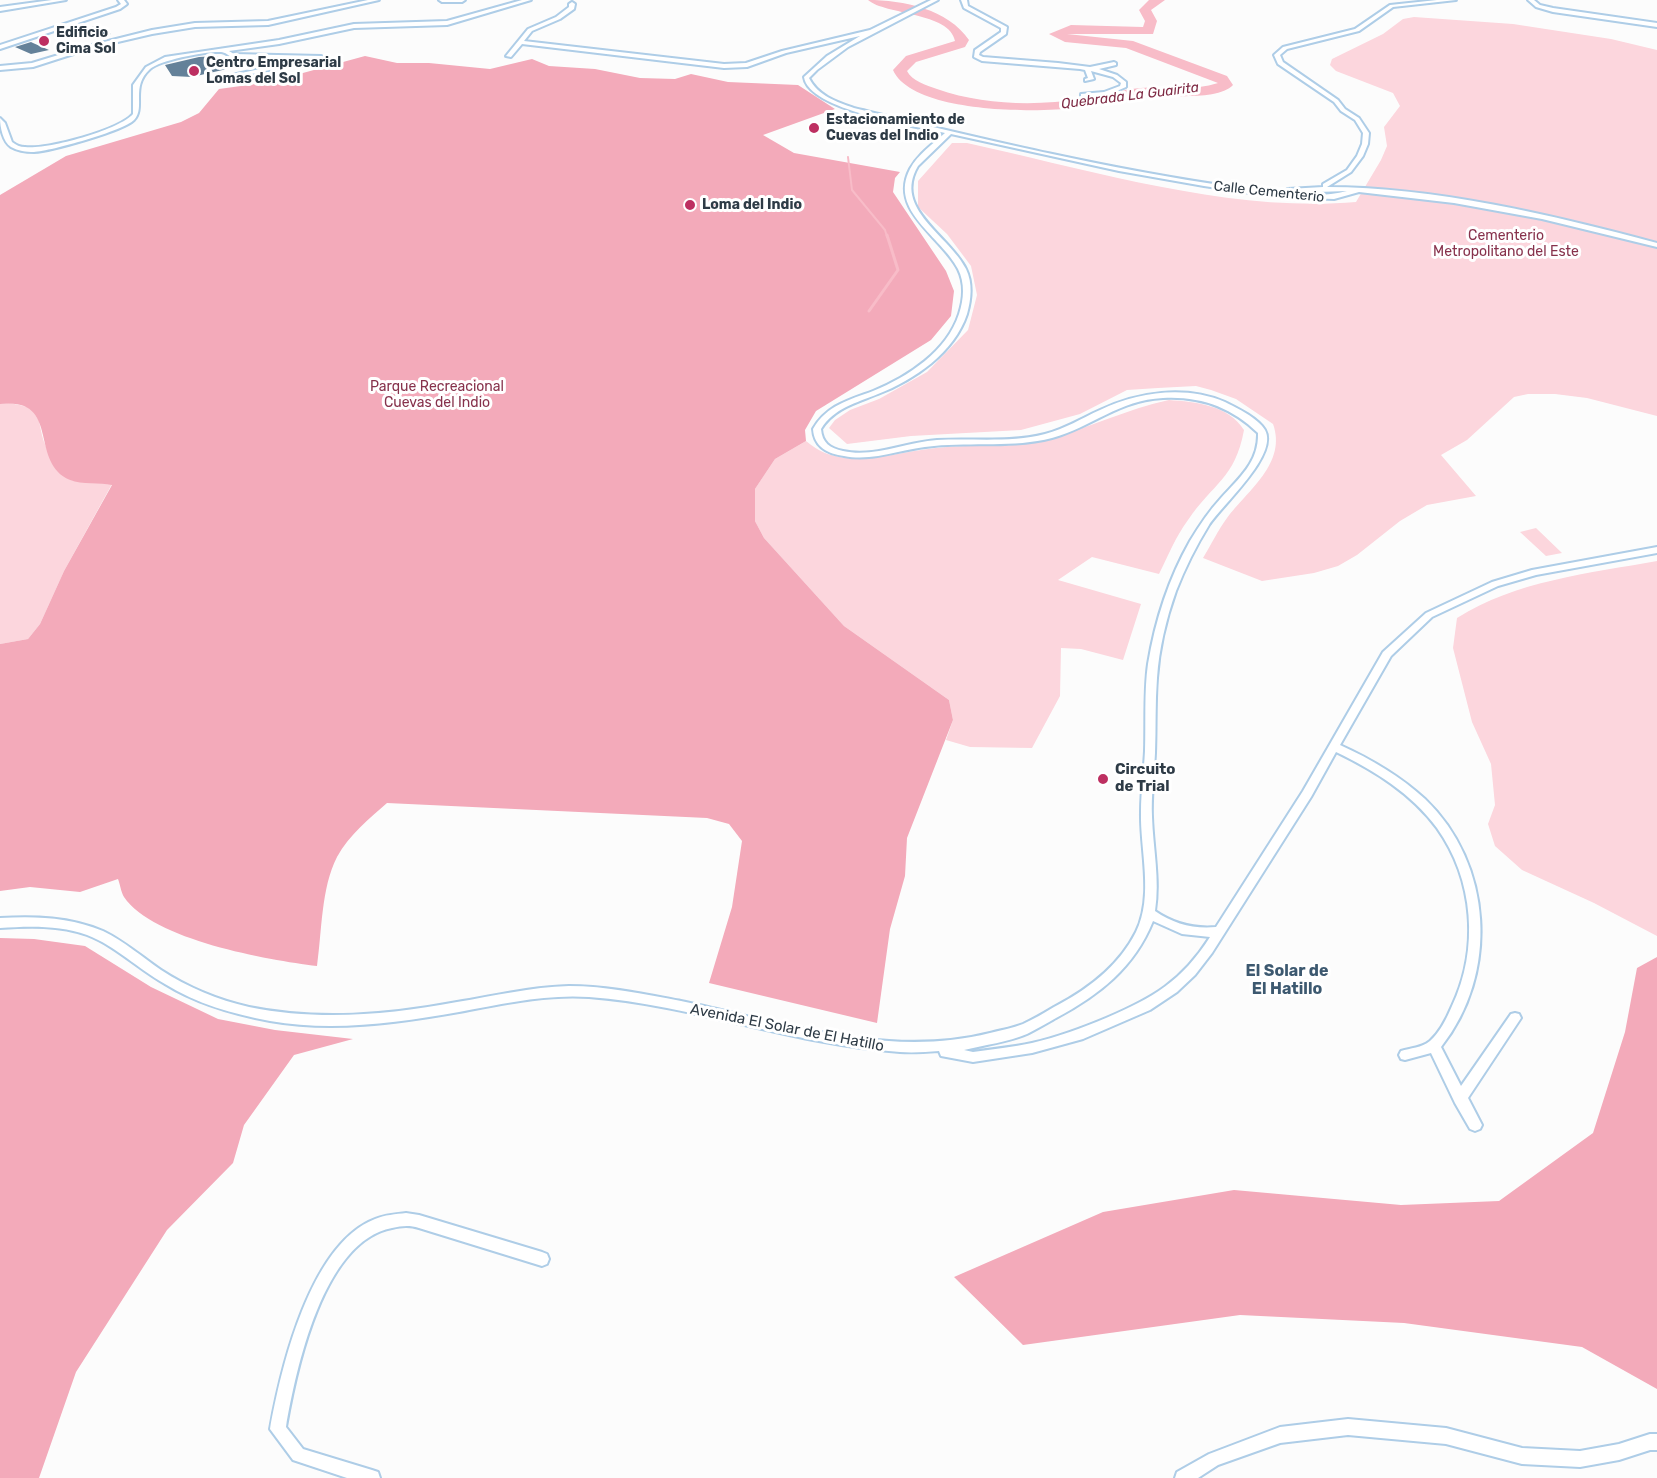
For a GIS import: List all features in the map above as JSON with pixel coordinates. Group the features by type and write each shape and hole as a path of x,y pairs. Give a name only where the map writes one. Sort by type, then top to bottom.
{"street":[{"path":"0,9 63,0"},
{"path":"0,47 118,8 123,4 121,0"},
{"path":"0,68 33,65 100,44 159,31 195,26 268,23 376,0"},
{"path":"442,0 462,0"},
{"path":"0,120 4,124 8,141 14,147 41,149 130,121 136,114 136,85 148,68 167,58 279,42 354,27 447,23 528,0"},
{"path":"964,0 966,7 1004,27 1004,33 997,40 977,51 976,56 992,60 1055,63 1088,69 1114,75 1124,83 1123,87 1105,94 1083,94"},
{"path":"1323,187 1349,171 1360,156 1365,144 1366,133 1357,119 1280,63 1277,55 1285,48 1314,43 1357,30 1387,8 1453,0"},
{"path":"1531,0 1538,6 1553,10 1657,25"},
{"path":"522,42 724,66 747,65 793,49 872,31 933,1"},
{"path":"509,56 530,30 565,14 572,8 572,4"},
{"name":"Calle Cementerio","path":"872,31 811,71 806,78 812,88 852,109 1152,176 1262,193 1335,198 1353,195 1361,189 1542,215 1657,245"},
{"path":"211,81 321,58 233,56 222,49"},
{"path":"1088,69 1114,64"},
{"path":"1087,80 1091,79 1088,69"},
{"name":"Avenida El Solar de El Hatillo","path":"0,923 55,923 90,931 109,940 171,982 190,992 228,1006 274,1016 330,1019 395,1017 446,1010 519,994 586,992 656,1002 837,1040 906,1050 933,1050 965,1046 1027,1030 1076,1003 1104,981 1140,936 1149,913 1146,812 1151,686 1161,622 1176,579 1201,531 1262,453 1262,432 1248,417 1230,406 1201,397 1168,395 1122,403 1072,428 1040,438 933,443 862,455 838,452 824,446 819,441 817,429 830,412 915,373 937,354 957,329 962,317 967,289 961,267 946,244 916,216 907,199 907,183 915,166 950,132"},
{"path":"1323,187 1340,192 1335,198"},
{"path":"1262,193 1323,187 1361,189"},
{"path":"933,1050 973,1057 1032,1048 1098,1027 1146,1006 1173,988 1191,972 1208,950 1307,794 1387,654 1429,615 1495,584 1535,572 1657,550"},
{"path":"1334,746 1367,762 1402,785 1432,814 1453,845 1472,887 1478,927 1473,963 1458,1009 1434,1046 1406,1055"},
{"path":"1149,913 1167,924 1190,931 1218,932"},
{"path":"1460,1099 1515,1018"},
{"path":"1434,1046 1475,1125"},
{"path":"372,1478 298,1455 278,1429 283,1390 315,1295 343,1249 372,1225 406,1219 542,1259"},
{"path":"1183,1478 1214,1459 1280,1435 1348,1427 1446,1436 1522,1456 1580,1459 1657,1442"}],"green space":[{"name":"Cementerio Metropolitano del Este","path":"1414,17 1513,24 1611,39 1657,50 1657,416 1587,398 1555,394 1528,394 1514,397 1467,440 1441,455 1476,496 1427,505 1400,521 1357,555 1338,566 1314,573 1262,581 1203,558 1227,518 1263,475 1270,463 1275,451 1276,438 1273,424 1236,399 1211,390 1196,386 1127,390 1080,414 1021,430 911,436 847,444 829,428 835,420 850,410 879,399 927,372 968,330 977,295 971,266 947,234 918,207 918,181 952,143 967,143 1160,187 1210,195 1308,204 1356,202 1387,146 1384,127 1400,106 1393,93 1336,71 1330,65 1332,59 1383,34 1403,19"},
{"name":"Parque Recreacional Cuevas del Indio","path":"365,56 397,63 429,63 490,69 532,59 549,66 595,69 640,78 675,79 691,74 728,82 798,85 835,109 763,135 794,153 900,172 895,178 893,192 946,271 954,291 951,316 931,340 816,411 805,430 806,441 775,459 755,489 755,521 764,538 844,626 949,700 953,720 907,838 905,876 890,929 877,1023 709,983 732,907 742,841 729,824 707,818 387,803 347,842 337,857 325,896 317,966 242,953 185,936 160,925 139,912 124,897 118,879 80,892 30,887 0,891 0,644 28,639 40,624 64,571 112,485 75,482 57,471 50,460 38,420 31,410 19,405 0,404 0,195 66,156 181,122 199,113 219,89 270,82"},
{"path":"1169,400 1211,406 1237,422 1244,430 1235,460 1222,480 1184,526 1159,574 1092,557 1058,580 1141,604 1123,660 1081,649 1061,648 1060,696 1032,748 970,747 946,740 953,720 949,700 844,626 764,538 755,521 755,489 775,459 806,441 820,451 847,458 885,456 947,447 1022,444 1063,435 1138,408"},
{"path":"9,403 34,411 39,420 47,449 70,480 112,484 64,571 40,624 28,639 0,644 0,404"},
{"path":"1536,528 1562,553 1546,556 1520,532"},
{"path":"1657,561 1657,936 1594,903 1522,870 1495,846 1488,824 1495,805 1491,764 1472,722 1453,648 1457,618 1479,605 1503,595 1554,580"},
{"path":"0,938 34,939 85,946 151,987 218,1019 275,1030 353,1039 294,1055 244,1125 233,1163 167,1230 76,1372 39,1478 0,1478"},
{"path":"1657,957 1657,1389 1582,1347 1404,1323 1240,1315 1023,1345 954,1277 1103,1212 1234,1190 1401,1205 1499,1201 1593,1133 1625,1032 1637,968"}],"building":[{"path":"94,26 111,34 91,38 77,30"},
{"path":"31,42 49,50 31,54 15,47"},
{"name":"Centro Empresarial Lomas del Sol","path":"216,56 240,66 192,77 172,76 165,65 199,57"}],"waterway":[{"name":"Quebrada La Guairita","path":"874,0 923,13 948,24 957,31 963,40 960,44 911,59 900,70 904,79 944,96 987,105 1032,107 1083,103 1139,92 1196,91 1226,85 1222,79 1128,44 1065,38 1055,34 1071,29 1149,31 1151,21 1145,10 1150,4 1159,0"},
{"path":"848,157 852,190 885,230 887,237"},
{"path":"869,311 898,270 887,235"}],"place":[{"name":"Edificio Cima Sol","path":"44,41"},
{"name":"Centro Empresarial Lomas del Sol","path":"194,71"},
{"name":"Estacionamiento de Cuevas del Indio","path":"814,128"},
{"name":"Loma del Indio","path":"690,205"},
{"name":"Circuito de Trial","path":"1103,779"}],"district":[{"name":"El Solar de El Hatillo","path":"1287,980"}]}
